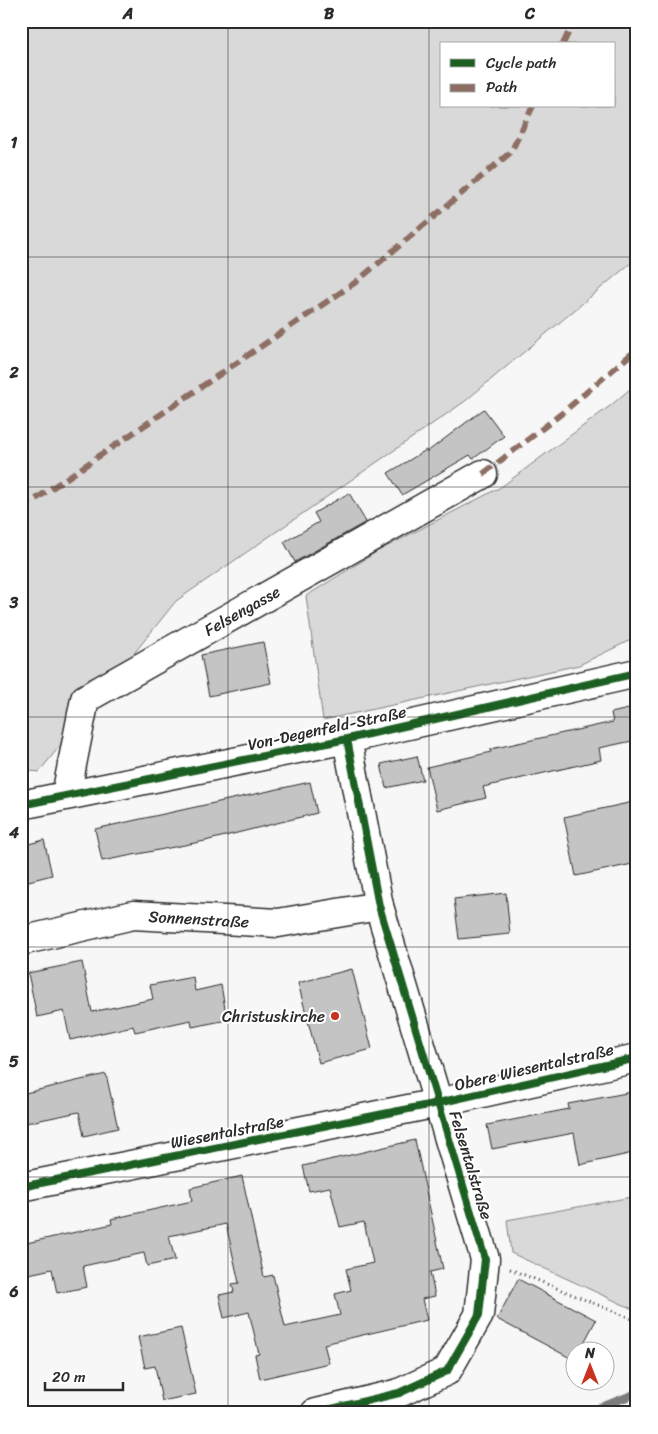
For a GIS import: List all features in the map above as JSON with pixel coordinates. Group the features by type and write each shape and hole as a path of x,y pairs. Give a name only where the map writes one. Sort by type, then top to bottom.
{"street":[{"name":"Felsengasse","path":"66,795 85,699 483,474"},
{"name":"Von-Degenfeld-Straße","path":"21,805 347,739 637,673"},
{"name":"Felsentalstraße","path":"315,1413 399,1393 447,1371 479,1315 484,1259 379,906 347,739"},
{"name":"Sonnenstraße","path":"21,941 133,915 278,923 379,906"},
{"name":"Obere Wiesentalstraße","path":"438,1103 637,1058"},
{"name":"Wiesentalstraße","path":"21,1187 438,1103"}],"path":[{"path":"484,1259 637,1321"}],"shaded area":[{"path":"21,21 637,21 637,258 464,402 176,601 39,772 21,770"},
{"path":"637,383 637,637 579,665 323,720 306,596 378,551 501,487 610,406"},
{"path":"637,1196 637,1311 511,1253 507,1220"}],"building":[{"path":"484,409 504,436 473,459 470,455 402,495 388,473 426,450 427,452"},
{"path":"349,493 366,522 295,562 284,542 319,522 314,513"},
{"path":"263,642 271,683 209,696 201,655"},
{"path":"637,707 637,740 599,748 601,760 483,787 486,798 437,810 427,767 491,752 491,749 613,722 611,713"},
{"path":"417,756 423,780 386,788 381,764"},
{"path":"310,782 317,813 205,841 102,861 95,829"},
{"path":"633,802 637,819 637,863 576,876 564,817"},
{"path":"44,840 52,875 21,883 21,846"},
{"path":"506,893 510,934 459,939 454,899"},
{"path":"82,962 92,1012 153,999 150,985 193,977 195,991 221,985 227,1020 192,1027 191,1020 135,1032 133,1026 70,1040 64,1011 37,1017 28,973"},
{"name":"Christuskirche","path":"352,969 372,1049 319,1063 298,983"},
{"path":"106,1074 118,1128 84,1136 79,1112 21,1124 21,1094"},
{"path":"637,1091 637,1152 580,1165 574,1133 492,1149 487,1125 569,1109 568,1104"},
{"path":"415,1140 443,1269 430,1272 435,1296 422,1299 427,1320 324,1344 329,1363 260,1379 255,1355 259,1354 249,1312 224,1318 219,1295 234,1292 232,1284 239,1283 226,1224 169,1236 175,1260 147,1266 144,1253 83,1266 87,1287 57,1293 52,1269 29,1274 22,1244 112,1224 111,1219 192,1201 190,1188 242,1176 264,1277 273,1275 285,1327 340,1315 335,1294 351,1290 346,1269 373,1263 364,1222 340,1227 330,1187 309,1191 303,1166"},
{"path":"518,1279 596,1320 584,1342 566,1342 566,1356 497,1319"},
{"path":"181,1328 196,1394 162,1401 155,1366 145,1368 138,1337"}],"waterway":[{"path":"586,1413 637,1393"}],"marked path":[{"path":"564,42 574,21"},
{"path":"21,509 356,282 511,152 532,108"},
{"path":"483,474 561,414 637,349"}],"cycle path":[{"path":"21,805 347,739 637,673"},
{"path":"315,1413 399,1393 447,1371 479,1315 485,1259 379,906 347,739"},
{"path":"21,1187 438,1103 637,1058"}],"place":[{"name":"Christuskirche","path":"335,1016"}]}
